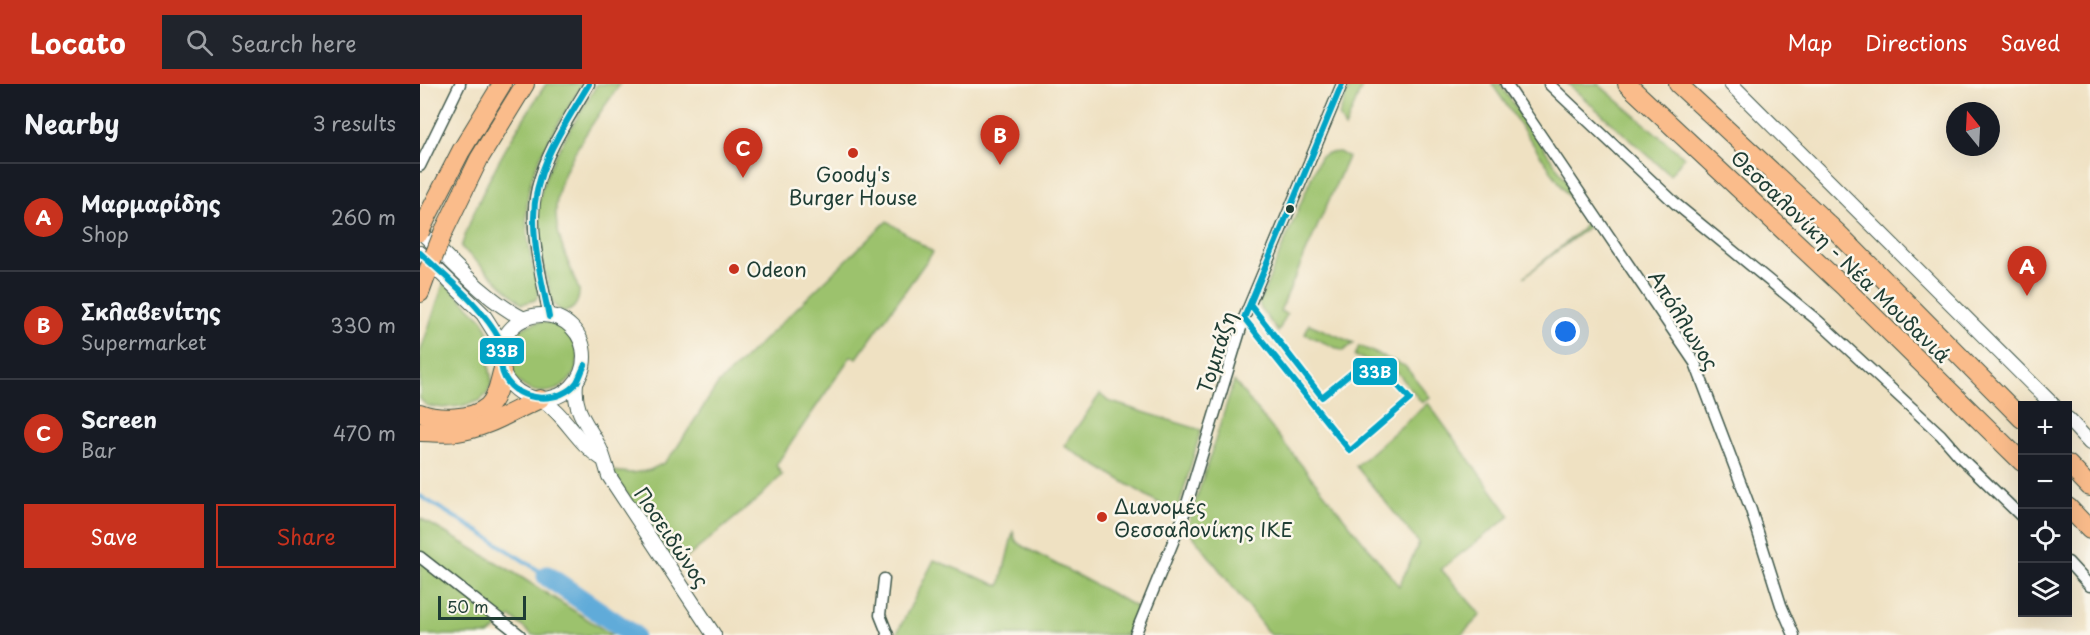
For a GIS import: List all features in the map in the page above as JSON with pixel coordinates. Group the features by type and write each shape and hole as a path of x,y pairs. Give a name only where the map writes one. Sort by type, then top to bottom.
{"highway":[{"path":"422,227 461,151 502,84"},
{"path":"420,293 443,233 479,159 525,84"},
{"name":"Θεσσαλονίκη - Νέα Μουδανιά","path":"1627,84 1845,288 2018,458"},
{"name":"Θεσσαλονίκη - Νέα Μουδανιά","path":"1678,84 1838,233 2018,415"},
{"path":"420,412 447,418 480,411 492,400 502,372"},
{"path":"420,432 454,433 471,430 490,424 540,399"},
{"path":"2072,469 2090,487"},
{"path":"2069,509 2090,530"}],"street":[{"path":"420,166 460,84"},
{"path":"549,317 534,227 537,190 547,161 589,84"},
{"name":"Τομπάζη","path":"1135,635 1182,520 1244,318 1342,84"},
{"name":"Απόλλωνος","path":"1506,84 1695,363 1751,510 1781,605 1794,635"},
{"path":"1549,84 1676,204 1817,320 1941,435 1961,458 2018,513"},
{"path":"1731,84 2050,401"},
{"path":"422,227 491,297 510,312 524,319"},
{"path":"420,253 483,314 502,344"},
{"path":"540,399 560,394 576,383 585,365 583,345 577,334 567,324 549,317 537,316 524,319 510,329 502,344 499,358 502,372 513,388 527,396 540,399 561,415 597,455 603,458"},
{"name":"Ποσειδώνος","path":"576,383 579,413 600,449 609,476 714,635"},
{"path":"2072,424 2090,443"},
{"path":"420,557 520,635"},
{"path":"2068,563 2090,586"},
{"path":"884,579 880,615 888,635"}],"green space":[{"path":"546,84 582,84 546,145 531,181 527,227 538,296 535,300 522,304 461,247 498,163"},
{"path":"597,84 620,84 578,146 569,163 557,198 556,215 559,234 579,290 577,303 566,311 556,307 552,301 540,244 538,210 540,195 553,162"},
{"path":"1350,84 1363,84 1345,128 1339,116"},
{"path":"1492,84 1500,84 1589,214 1588,227 1524,277 1582,229 1586,222"},
{"path":"1568,84 1598,84 1684,157 1670,175"},
{"path":"1339,152 1348,157 1280,311 1287,314 1278,332 1259,303 1320,157 1328,153"},
{"path":"887,221 933,252 857,358 851,356 776,465 782,475 759,498 684,560 678,562 668,556 611,471 632,473 650,470 664,463 676,449 718,384"},
{"path":"444,282 483,320 488,330 490,342 487,354 492,382 487,394 479,401 443,408 427,406 420,399 420,353"},
{"path":"543,322 556,325 568,332 575,344 578,357 575,370 568,382 556,389 543,392 530,389 518,382 511,370 508,357 511,344 518,332 530,325"},
{"path":"1309,324 1354,343 1343,351 1305,334"},
{"path":"1359,346 1405,366 1430,397 1422,403 1398,373 1355,356"},
{"path":"1234,381 1399,586 1419,543 1356,466 1428,403 1510,516 1441,569 1481,615 1461,635 1270,635 1187,528"},
{"path":"1100,394 1108,401 1201,430 1177,514 1064,446"},
{"path":"420,518 513,572 612,635 532,635 511,617 489,635 420,635"},
{"path":"1013,532 1016,541 1026,548 1135,606 1137,617 1128,635 896,635 934,560 1000,586"}],"waterway":[{"path":"420,496 547,576"},
{"path":"547,576 633,635"}],"transit line":[{"name":"33Β","path":"549,317 536,245 535,201 544,166 560,132 589,84"},
{"name":"33Β","path":"1250,304 1322,397 1360,366 1391,378 1410,399 1350,451 1244,318 1342,84"},
{"name":"33Β","path":"420,253 470,299 491,326 501,343 501,366 511,386 530,396 551,397 570,389 577,382 585,365"}],"place":[{"name":"Goody's Burger House","path":"853,153"},
{"name":"Σκλαβενίτης","path":"1000,165"},
{"name":"Screen","path":"743,178"},
{"name":"Odeon","path":"734,269"},
{"name":"Μαρμαρίδης","path":"2027,296"},
{"name":"Διανομές Θεσσαλονίκης ΙΚΕ","path":"1102,517"}]}
